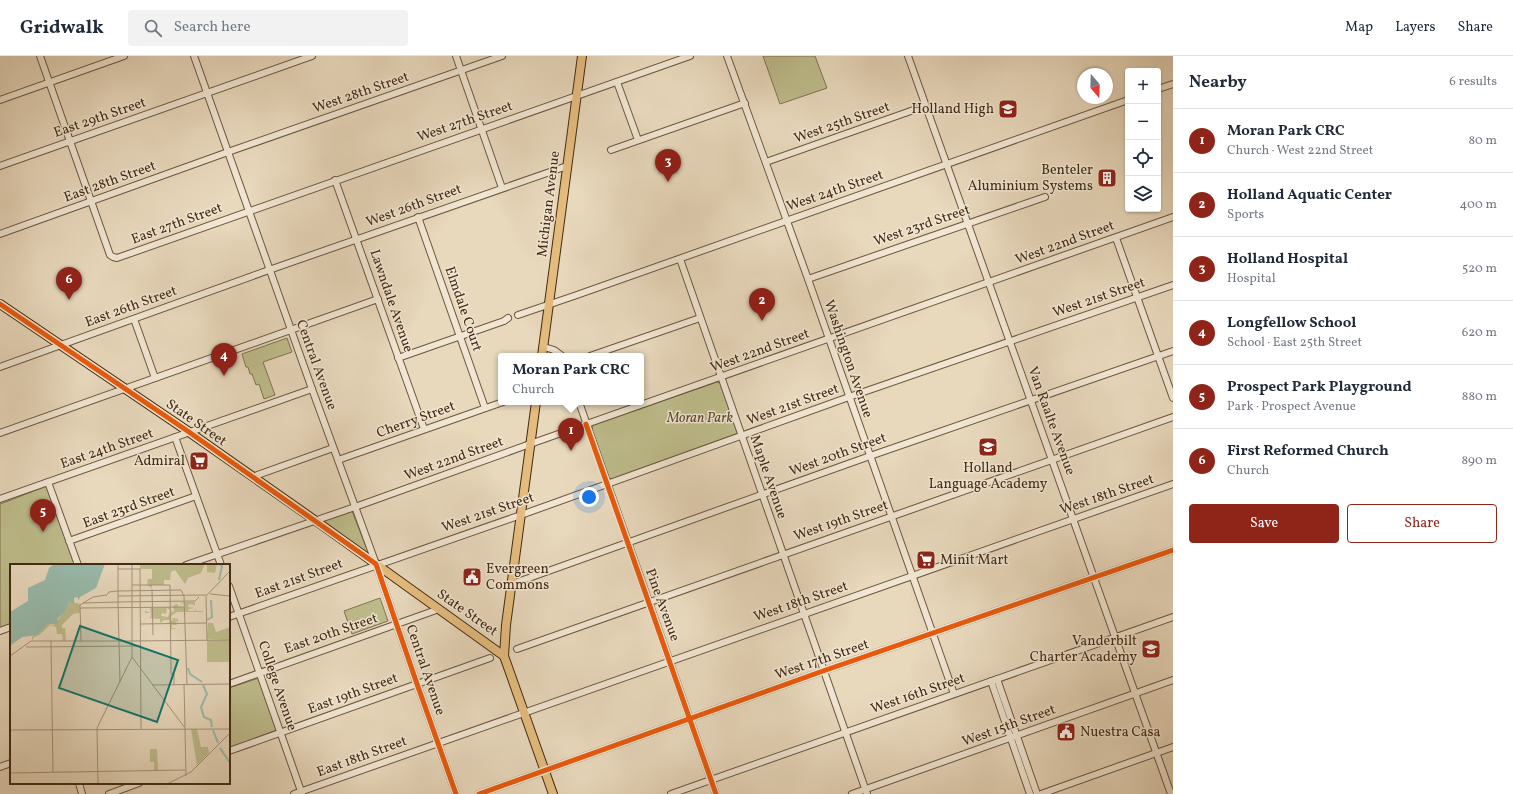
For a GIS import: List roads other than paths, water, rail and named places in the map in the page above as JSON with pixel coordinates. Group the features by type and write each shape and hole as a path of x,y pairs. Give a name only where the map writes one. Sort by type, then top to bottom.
{"main road":[{"name":"Michigan Avenue","path":"543,353 582,56"},
{"name":"State Street","path":"0,304 189,432 504,656"},
{"path":"536,405 506,626 504,656 553,794"}],"street":[{"path":"40,56 91,202"},
{"path":"0,100 124,56"},
{"name":"Central Avenue","path":"194,56 290,330 376,564 456,794"},
{"name":"East 29th Street","path":"0,166 312,56"},
{"path":"456,56 502,188"},
{"name":"West 28th Street","path":"228,152 502,56"},
{"name":"West 27th Street","path":"248,211 690,56"},
{"name":"Washington Avenue","path":"727,56 808,278 828,339 934,633 954,694"},
{"name":"Van Raalte Avenue","path":"908,56 1171,794"},
{"path":"618,82 638,140"},
{"path":"1161,88 1173,84"},
{"name":"West 24th Street","path":"518,315 1125,101"},
{"path":"611,150 745,103"},
{"name":"West 25th Street","path":"766,162 925,106"},
{"name":"East 28th Street","path":"0,234 228,152"},
{"name":"West 26th Street","path":"269,270 567,166"},
{"name":"Lawndale Avenue","path":"335,180 424,429"},
{"name":"West 23rd Street","path":"808,278 1044,197"},
{"name":"East 27th Street","path":"91,202 110,255 113,258 117,258 248,211"},
{"name":"Elmdale Court","path":"418,217 485,408"},
{"name":"West 22nd Street","path":"644,404 1173,217"},
{"path":"1116,238 1173,398"},
{"name":"Maple Avenue","path":"680,259 866,792"},
{"name":"East 26th Street","path":"0,366 269,270"},
{"name":"West 21st Street","path":"376,564 521,515 849,397 1173,285"},
{"path":"0,433 378,299"},
{"path":"398,358 504,321 508,318"},
{"path":"599,353 700,318"},
{"path":"134,319 155,378"},
{"path":"544,347 558,353"},
{"name":"West 20th Street","path":"512,584 627,542 762,496 870,456 1173,351"},
{"name":"East 24th Street","path":"0,499 312,389"},
{"name":"Cherry Street","path":"338,460 498,404"},
{"name":"Pine Avenue","path":"580,405 716,794"},
{"name":"West 22nd Street","path":"189,564 316,521 642,405"},
{"name":"West 19th Street","path":"517,649 782,554 1173,417"},
{"path":"175,438 221,564"},
{"path":"252,477 333,448"},
{"path":"48,482 78,564"},
{"name":"West 18th Street","path":"438,743 1173,484"},
{"name":"East 23rd Street","path":"69,541 196,496"},
{"name":"West 17th Street","path":"479,794 690,720 823,671 1173,550"},
{"name":"East 21st Street","path":"230,617 376,564"},
{"name":"College Avenue","path":"230,589 302,793"},
{"path":"397,624 439,609"},
{"name":"West 16th Street","path":"671,794 1173,617"},
{"name":"East 20th Street","path":"230,684 397,624"},
{"path":"0,631 10,627"},
{"path":"417,684 490,658"},
{"path":"994,680 1014,737 1037,794"},
{"name":"West 15th Street","path":"852,794 866,792 1173,680"},
{"name":"East 19th Street","path":"230,751 417,684"},
{"path":"1014,737 1030,794"},
{"name":"East 18th Street","path":"294,794 302,793 438,743"},
{"path":"1041,794 1173,747"},
{"path":"0,767 10,763"},
{"path":"79,784 82,794"},
{"path":"109,794 137,784"}],"place":[{"name":"Holland High","path":"1008,109"},
{"name":"Benteler Aluminium Systems","path":"1107,178"},
{"name":"Holland Hospital","path":"668,182"},
{"name":"First Reformed Church","path":"69,300"},
{"name":"Holland Aquatic Center","path":"762,321"},
{"name":"Longfellow School","path":"224,376"},
{"name":"Holland Language Academy","path":"988,447"},
{"name":"Moran Park CRC","path":"571,451"},
{"name":"Admiral","path":"199,461"},
{"name":"Prospect Park Playground","path":"43,532"},
{"name":"Minit Mart","path":"926,560"},
{"name":"Evergreen Commons","path":"472,577"},
{"name":"Vanderbilt Charter Academy","path":"1151,649"},
{"name":"Nuestra Casa","path":"1066,732"}],"park label":[{"name":"Moran Park","path":"700,418"}]}
